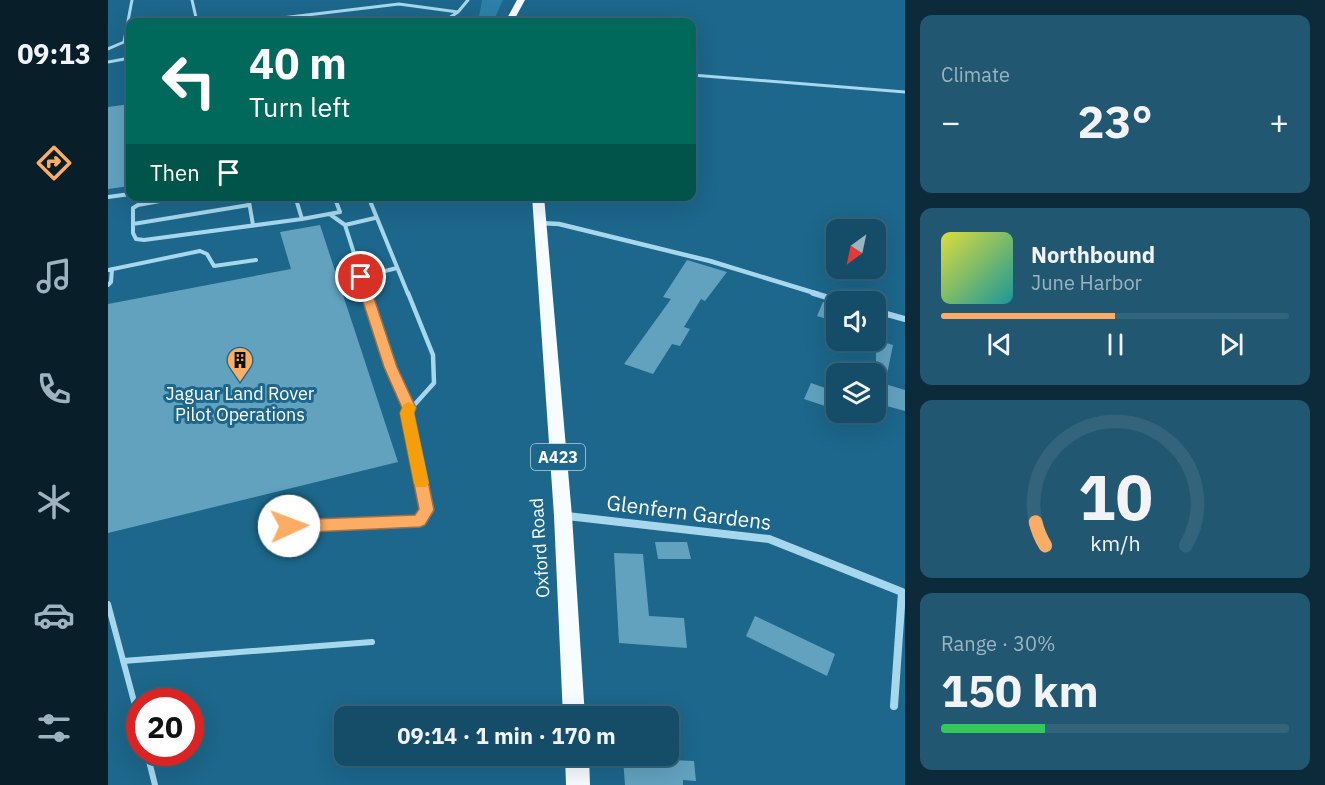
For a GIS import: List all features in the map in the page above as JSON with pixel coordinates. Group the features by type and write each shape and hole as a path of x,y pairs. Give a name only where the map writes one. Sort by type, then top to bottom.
{"highway":[{"path":"511,18 521,0"},
{"name":"Oxford Road","path":"538,201 563,516 573,706"},
{"path":"577,766 578,785"}],"street":[{"path":"540,223 559,224 710,261 826,297"},
{"path":"886,314 905,319"},
{"name":"Glenfern Gardens","path":"563,516 769,539 902,592 894,706"}],"lane":[{"path":"129,18 132,0"},
{"path":"192,0 196,18"},
{"path":"449,18 458,12 468,0"},
{"path":"282,18 399,4 458,12"},
{"path":"108,49 124,42 126,32"},
{"path":"108,62 126,59"},
{"path":"696,75 905,92"},
{"path":"108,197 126,195"},
{"path":"160,201 133,208 133,233 136,239 144,240 331,215 340,212 336,201"},
{"path":"249,201 253,225"},
{"path":"297,201 302,219"},
{"path":"370,201 433,355 434,383 407,413"},
{"path":"133,224 249,205"},
{"path":"267,528 420,521 426,510 407,413 409,408 391,367 345,225 331,215"},
{"path":"345,225 375,218"},
{"path":"108,285 111,282 110,269 200,251 207,254 214,266 256,260"},
{"path":"361,277 397,268"},
{"path":"108,604 130,688"},
{"path":"123,661 372,642"},
{"path":"150,766 155,785"}],"shaded area":[{"path":"482,0 503,0 495,18 479,18"}],"building":[{"path":"126,105 126,187 108,189 108,107"},
{"name":"Jaguar Land Rover Pilot Operations","path":"320,225 398,462 108,533 108,304 291,269 280,232"},
{"path":"687,260 727,272 705,301 701,299 684,327 690,329 680,346 672,344 653,374 624,364 671,299 663,297"},
{"path":"823,302 826,303 826,319 817,316"},
{"path":"886,343 893,345 886,379 886,363 876,363 876,351 886,351"},
{"path":"811,383 826,388 826,406 804,399"},
{"path":"886,384 905,390 905,411 886,406"},
{"path":"655,542 687,542 691,559 658,559"},
{"path":"614,553 643,554 649,616 684,618 687,648 619,643"},
{"path":"755,616 835,654 827,676 746,636"},
{"path":"679,760 694,761 696,781 683,780 683,785 625,785 624,766 679,766"}],"slow traffic":[{"path":"409,407 407,413 421,483"}],"place":[{"name":"Jaguar Land Rover Pilot Operations","path":"240,383"}],"route":[{"path":"289,526 420,521 426,510 407,413 409,408 391,367 361,277"}]}
